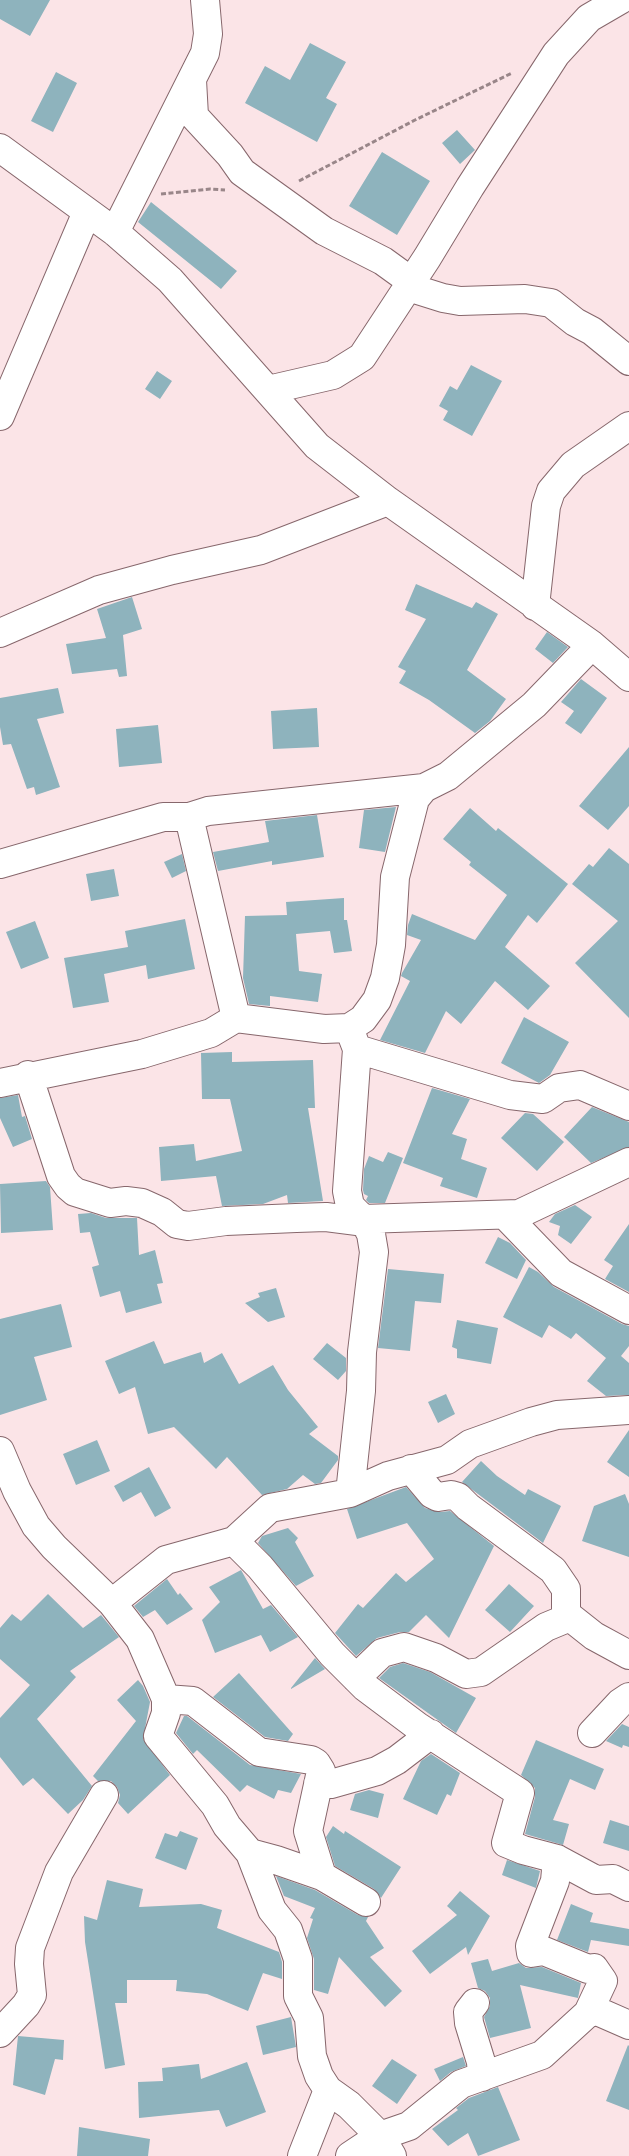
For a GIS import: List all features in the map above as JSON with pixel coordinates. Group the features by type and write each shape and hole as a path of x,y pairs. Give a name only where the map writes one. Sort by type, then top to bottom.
{"street":[{"path":"115,232 205,53 208,34 205,0"},
{"path":"268,390 333,374 362,357 410,285 470,187 556,54 589,18 620,0"},
{"path":"192,80 194,116 230,155 242,172 324,231 383,261 410,285 443,298 460,301 531,299 551,303 575,322 592,331 629,362"},
{"path":"0,148 115,232 170,280 317,446 388,501 592,645 629,676"},
{"path":"0,416 87,212"},
{"path":"535,606 546,506 552,491 573,465 629,426"},
{"path":"0,633 100,590 172,570 261,550 388,501"},
{"path":"0,864 163,818 189,817 208,811 424,788 448,776 534,704 592,645"},
{"path":"350,1493 361,1391 362,1352 374,1252 371,1234 364,1221 350,1206 346,1191 353,1038 363,1019 377,1000 385,978 391,945 395,877 416,799 424,788"},
{"path":"189,817 236,1018"},
{"path":"0,1083 28,1075 142,1054 211,1033 236,1018 324,1029 510,1095 543,1099 559,1088 580,1085 629,1106"},
{"path":"28,1075 62,1176 68,1186 75,1192 110,1203 126,1201 142,1203 162,1212 177,1224 188,1226 226,1221 326,1217 364,1221 506,1216 519,1214 629,1162"},
{"path":"506,1216 561,1273 629,1310"},
{"path":"112,1603 166,1560 234,1541 270,1508 350,1493 410,1469 447,1460 478,1441 557,1415 629,1410"},
{"path":"0,1451 17,1492 36,1526 54,1547 112,1603 140,1639 166,1699 166,1713 158,1736 250,1853 272,1910 288,1930 298,1959 298,1996 309,2018 312,2056 318,2076 328,2090 349,2105 386,2146"},
{"path":"410,1469 432,1494 438,1497 451,1495 458,1497 468,1507 553,1570 566,1590 566,1612 570,1617 594,1636 629,1655"},
{"path":"234,1541 260,1566 332,1654 356,1678 389,1706 467,1756 478,1767 520,1793 506,1843 557,1860 596,1880 613,1879 629,1887"},
{"path":"356,1678 382,1653 404,1647 423,1653 466,1674 481,1672 546,1627 570,1617"},
{"path":"592,1733 620,1703 629,1697"},
{"path":"166,1699 193,1701 260,1752 310,1760 316,1763 321,1771 308,1831 322,1876"},
{"path":"318,1784 340,1782 377,1771 397,1760 431,1734"},
{"path":"0,2033 30,1999 30,1948 59,1872 104,1795"},
{"path":"250,1853 322,1876 366,1902"},
{"path":"557,1860 555,1881 532,1938 531,1953 544,1952 588,1969 594,1968 602,1981 588,2014"},
{"path":"475,2003 468,2012 469,2023 480,2062 482,2077"},
{"path":"350,2156 386,2146 461,2084 542,2055 588,2014 598,2011 629,2025"},
{"path":"302,2156 328,2090"}],"path":[{"path":"269,191 286,188 415,120 517,71"},
{"path":"132,197 210,189 229,191"}],"building":[{"path":"0,0 50,0 30,36 0,19"},
{"path":"310,43 346,62 326,98 337,104 317,142 245,103 265,66 290,80"},
{"path":"56,72 77,83 53,132 31,121"},
{"path":"457,130 475,150 460,164 442,143"},
{"path":"382,152 430,181 397,235 349,206"},
{"path":"151,202 237,271 221,289 138,222"},
{"path":"471,365 502,381 472,436 443,420 448,411 439,406 450,386 457,390"},
{"path":"157,371 172,381 160,399 145,389"},
{"path":"416,584 472,608 476,602 498,614 467,670 506,699 490,721 475,733 429,700 399,683 406,671 398,667 426,619 405,610"},
{"path":"132,597 142,629 123,635 127,676 119,677 117,669 72,674 66,644 106,638 97,609"},
{"path":"547,632 568,647 553,663 535,649"},
{"path":"581,679 607,698 581,734 565,723 574,711 561,702"},
{"path":"58,688 64,713 37,719 60,787 36,795 34,787 27,789 11,744 3,745 0,727 0,698"},
{"path":"317,708 319,747 273,749 271,711"},
{"path":"158,725 162,763 119,767 116,729"},
{"path":"629,747 629,806 608,830 579,806"},
{"path":"396,807 385,852 359,848 364,810"},
{"path":"470,808 496,831 498,828 568,884 537,923 528,915 505,947 550,986 528,1010 495,981 461,1024 446,1011 425,1053 380,1040 410,981 401,976 421,940 407,935 412,914 475,940 507,895 469,865 471,862 443,839"},
{"path":"317,815 324,857 272,865 272,861 218,871 213,852 269,842 265,821"},
{"path":"609,848 629,864 629,1018 575,963 618,921 572,884 589,864 593,867"},
{"path":"182,854 186,871 172,878 164,862"},
{"path":"114,869 119,896 91,901 86,874"},
{"path":"344,898 344,920 347,920 352,951 334,953 330,931 296,934 299,971 322,974 318,1002 270,996 270,1006 249,1004 243,978 245,916 287,915 286,902"},
{"path":"185,919 195,969 148,979 146,965 104,974 109,1002 73,1008 64,958 128,947 125,931"},
{"path":"35,921 49,958 21,969 6,932"},
{"path":"524,1017 569,1042 550,1075 539,1083 501,1063"},
{"path":"232,1052 232,1062 313,1060 315,1108 308,1108 323,1201 288,1203 287,1195 263,1204 222,1206 216,1176 161,1181 159,1147 194,1144 196,1161 242,1151 230,1099 202,1099 201,1053"},
{"path":"432,1088 470,1099 452,1134 467,1139 461,1159 487,1168 477,1198 440,1186 443,1178 403,1163"},
{"path":"18,1095 22,1117 25,1116 32,1139 13,1147 0,1118 0,1098"},
{"path":"592,1107 629,1122 629,1147 591,1163 564,1137"},
{"path":"525,1113 533,1114 564,1142 537,1171 501,1138"},
{"path":"388,1152 403,1158 385,1203 369,1203 366,1200 368,1196 364,1194 363,1190 364,1169 369,1156 383,1162"},
{"path":"46,1181 50,1187 53,1230 1,1233 0,1184"},
{"path":"575,1205 592,1217 571,1244 558,1235 560,1226 549,1222 555,1214"},
{"path":"91,1213 106,1218 137,1218 139,1255 155,1250 163,1283 157,1284 162,1303 126,1313 120,1291 100,1297 92,1267 99,1265 90,1232 80,1233 78,1214"},
{"path":"629,1224 629,1292 605,1279 613,1266 604,1260"},
{"path":"498,1237 510,1243 526,1260 517,1279 485,1263"},
{"path":"529,1267 538,1272 554,1287 629,1326 629,1346 621,1356 629,1363 629,1395 606,1396 587,1381 606,1358 576,1333 571,1339 549,1325 542,1338 503,1317"},
{"path":"388,1269 444,1274 441,1303 415,1301 410,1351 378,1348"},
{"path":"276,1288 285,1317 268,1322 245,1303 260,1297 258,1293"},
{"path":"61,1304 72,1347 34,1357 47,1400 0,1415 0,1319"},
{"path":"457,1320 498,1328 491,1364 457,1358 457,1349 452,1347"},
{"path":"154,1341 164,1364 201,1352 204,1363 222,1353 239,1384 273,1365 288,1390 318,1427 309,1434 338,1456 338,1460 321,1483 315,1484 303,1475 287,1489 262,1495 227,1457 216,1469 174,1427 148,1434 135,1387 119,1394 105,1361"},
{"path":"327,1343 346,1358 346,1371 338,1380 313,1359"},
{"path":"446,1394 455,1414 438,1423 428,1402"},
{"path":"629,1430 629,1477 607,1462"},
{"path":"97,1440 110,1471 76,1485 63,1454"},
{"path":"481,1461 497,1476 525,1495 528,1489 561,1506 543,1543 462,1482"},
{"path":"149,1467 171,1508 155,1517 141,1492 123,1502 114,1486"},
{"path":"406,1487 425,1508 440,1512 450,1511 494,1546 449,1638 426,1615 409,1632 400,1632 377,1638 356,1656 335,1633 358,1604 363,1608 396,1573 406,1582 434,1559 407,1523 357,1539 347,1509"},
{"path":"625,1494 629,1504 629,1557 582,1541 594,1506"},
{"path":"288,1528 298,1538 295,1542 314,1576 296,1586 258,1543 262,1536"},
{"path":"241,1570 263,1609 271,1605 298,1637 270,1652 261,1635 215,1653 202,1620 220,1602 209,1587"},
{"path":"167,1579 178,1595 180,1593 193,1609 167,1625 155,1610 143,1617 134,1606"},
{"path":"509,1584 534,1606 510,1632 485,1610"},
{"path":"48,1594 83,1628 101,1615 119,1637 70,1671 76,1677 37,1719 92,1786 83,1800 68,1814 33,1778 23,1786 0,1757 0,1718 30,1685 0,1659 0,1628 12,1614 21,1621"},
{"path":"315,1658 325,1669 291,1689 291,1688"},
{"path":"403,1663 430,1672 476,1698 456,1733 379,1678 390,1667"},
{"path":"239,1673 293,1734 288,1741 265,1737 213,1697"},
{"path":"138,1680 143,1686 150,1702 143,1739 170,1775 128,1814 118,1803 120,1795 117,1787 111,1781 98,1781 93,1776 136,1721 117,1700"},
{"path":"184,1716 187,1716 250,1765 301,1774 291,1793 278,1790 274,1799 247,1785 240,1792 197,1750 193,1754 176,1733"},
{"path":"622,1724 629,1727 629,1747 623,1745 622,1748 606,1741"},
{"path":"536,1740 604,1769 595,1790 570,1779 553,1820 569,1824 563,1845 525,1834 535,1797 535,1788 521,1775"},
{"path":"431,1754 460,1773 451,1796 447,1794 437,1815 403,1799 421,1761"},
{"path":"369,1790 384,1794 378,1818 350,1810 355,1794"},
{"path":"610,1820 629,1826 629,1851 603,1843"},
{"path":"333,1826 344,1834 345,1831 401,1867 381,1898 374,1889 335,1866 326,1837"},
{"path":"180,1831 198,1838 186,1870 155,1858 165,1833 177,1837"},
{"path":"507,1860 540,1871 536,1888 502,1875"},
{"path":"276,1876 315,1890 358,1915 368,1917 366,1921 384,1948 370,1957 402,1991 385,2007 339,1957 328,1994 314,1990 314,1959 307,1938 313,1919 310,1918 315,1908 284,1896"},
{"path":"107,1880 143,1889 139,1907 201,1904 222,1910 217,1928 279,1952 282,1962 282,1979 263,1973 248,2011 207,1994 176,1991 177,1980 127,1980 127,2003 115,2003 125,2065 105,2069 85,1942 84,1916 97,1920"},
{"path":"460,1891 490,1916 468,1955 466,1947 430,1974 412,1951 457,1915 447,1906"},
{"path":"571,1904 593,1913 590,1922 629,1929 629,1946 591,1940 588,1952 557,1940"},
{"path":"488,1959 492,1971 519,1963 526,1968 542,1967 581,1983 578,1998 520,1985 531,2028 490,2038 484,2017 490,2006 490,1998 485,1991 478,1988 471,1963"},
{"path":"291,2017 296,2047 263,2055 256,2026"},
{"path":"18,2036 64,2040 63,2060 55,2059 45,2095 13,2085"},
{"path":"629,2046 629,2110 606,2101"},
{"path":"463,2057 466,2066 451,2072 440,2081 434,2069"},
{"path":"392,2059 417,2075 397,2104 372,2086"},
{"path":"247,2062 266,2112 226,2127 219,2110 139,2118 138,2082 163,2081 162,2068 199,2064 201,2079"},
{"path":"498,2087 520,2140 478,2156 468,2133 448,2146 432,2129 458,2110 456,2108 469,2098"},
{"path":"79,2127 150,2139 148,2156 77,2156"}]}
